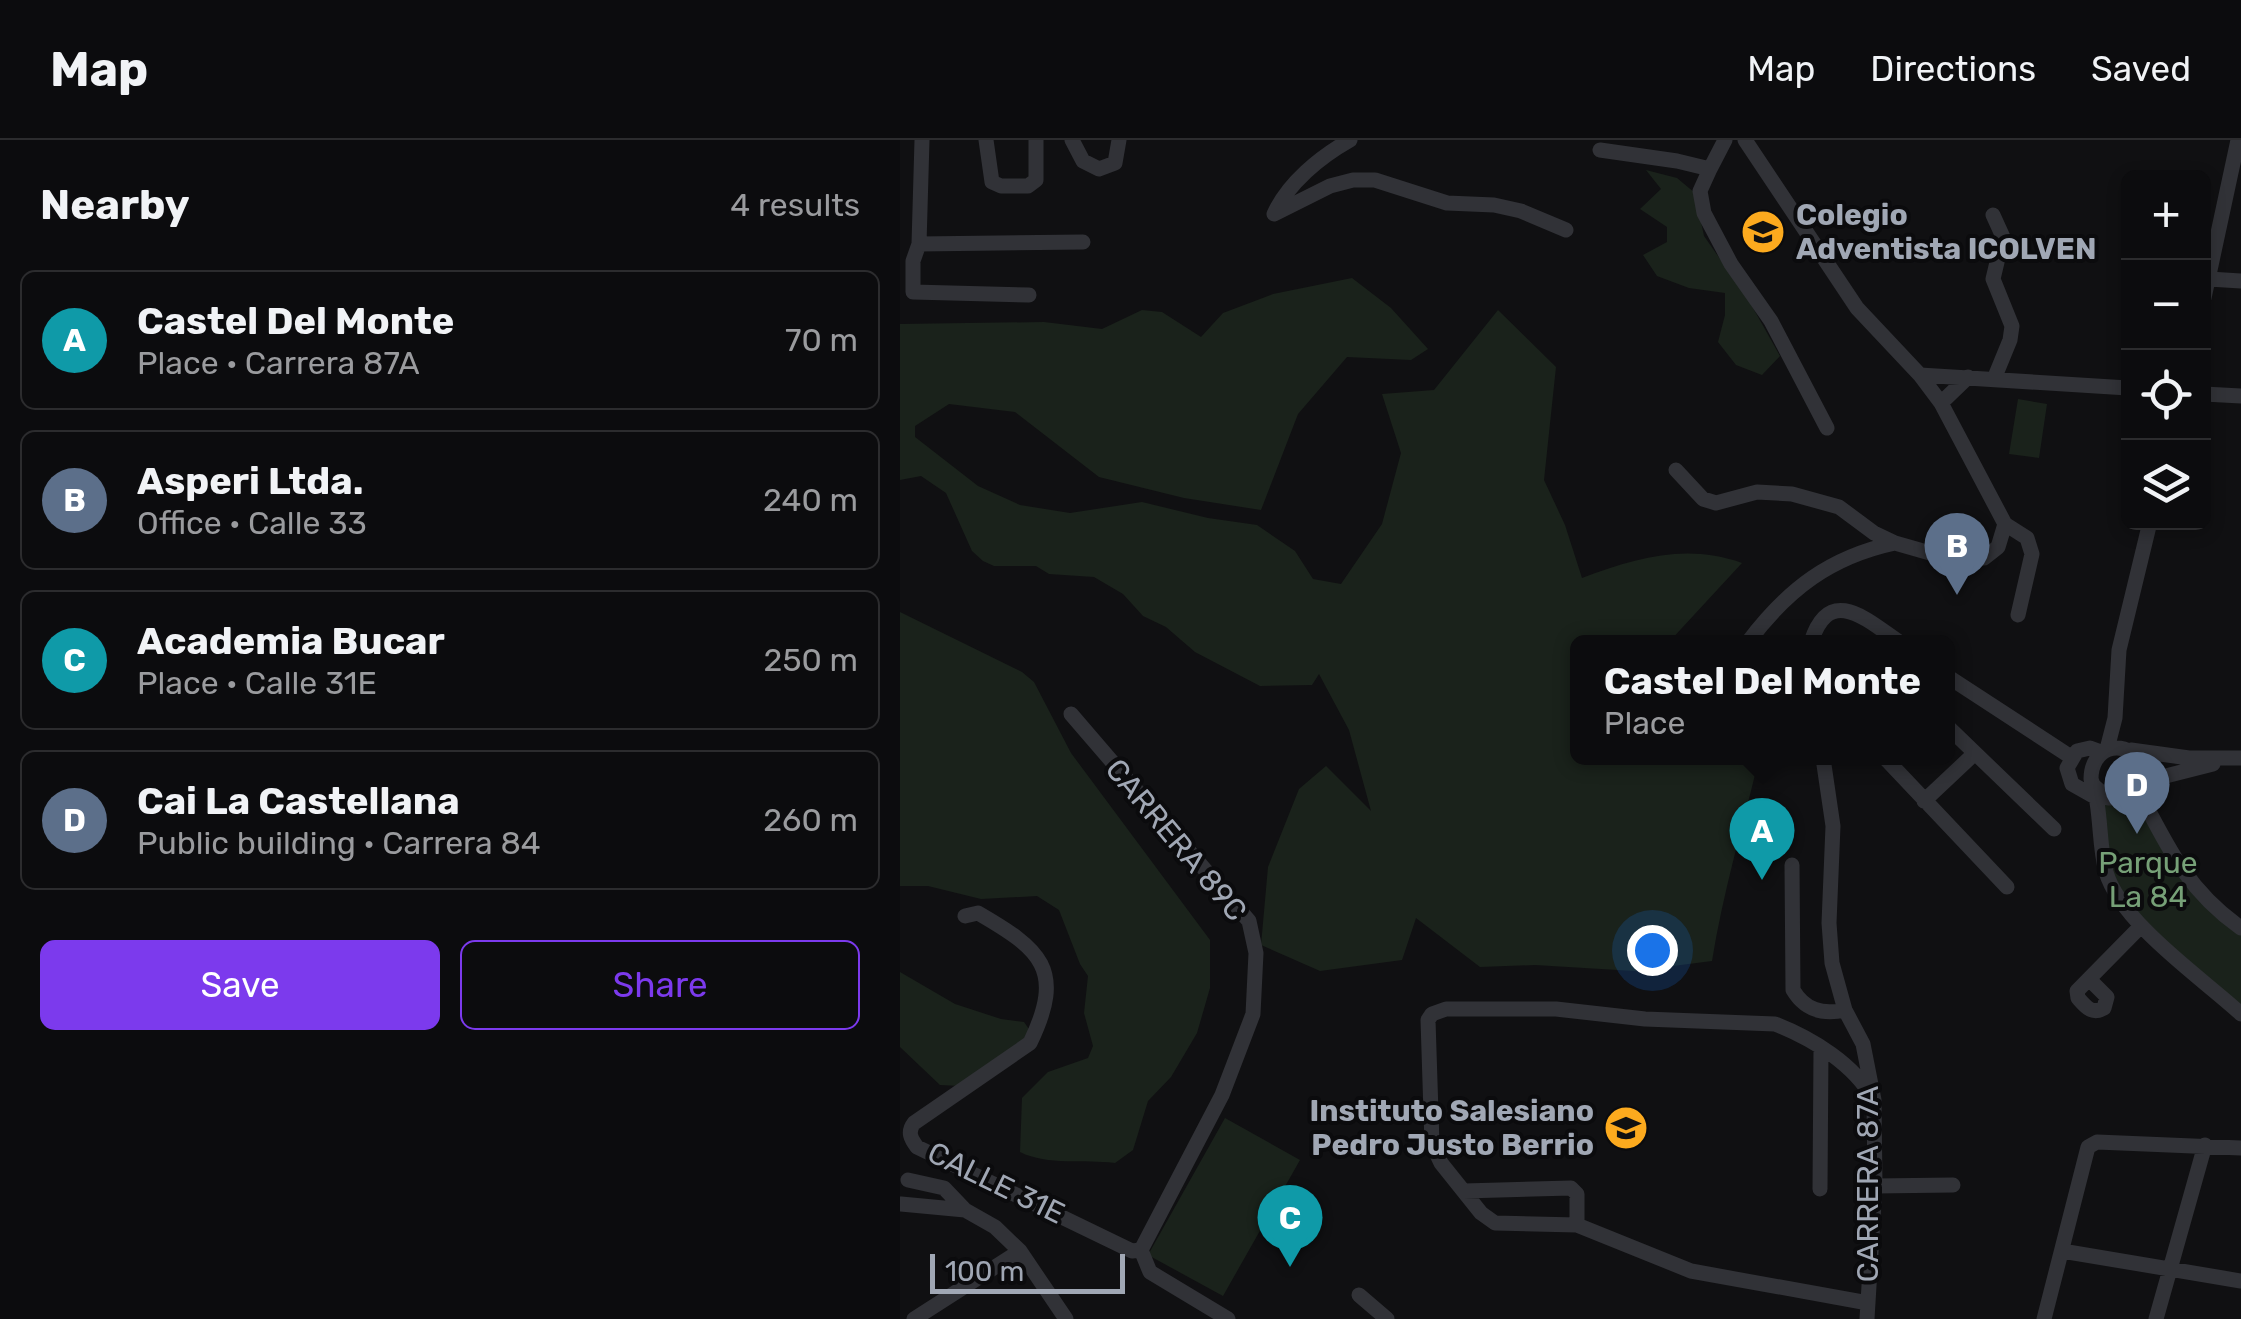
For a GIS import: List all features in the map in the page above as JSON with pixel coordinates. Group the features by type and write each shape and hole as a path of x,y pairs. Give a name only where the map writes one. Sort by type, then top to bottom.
{"street":[{"path":"922,140 919,244 911,287 914,294 1029,295"},
{"path":"986,140 992,182 1028,186 1036,180 1036,140"},
{"path":"1072,140 1083,161 1099,170 1115,163 1119,140"},
{"path":"1350,140 1330,151 1291,188 1274,214 1330,186 1375,180 1447,203 1521,211 1566,230"},
{"path":"1726,140 1700,191 1704,213 1732,264 1771,321 1827,428"},
{"path":"1745,140 1858,308 1941,403 2005,524 2027,538 2032,554 2018,615"},
{"path":"2211,269 2238,140"},
{"path":"1600,150 1677,160 1710,169"},
{"path":"1993,214 2003,237 1993,279 2012,326 1994,379"},
{"path":"919,244 1082,242"},
{"path":"2211,279 2241,281"},
{"path":"1920,375 2121,388"},
{"path":"1941,403 1968,377"},
{"path":"2211,394 2241,396"},
{"path":"1676,470 1703,498 1716,503 1757,492 1792,494 1838,507 1895,543 1951,560 1984,558 1998,546 2005,524"},
{"path":"2115,750 2119,650 2148,530"},
{"path":"1755,635 1814,574 1836,561 1895,543"},
{"path":"1814,635 1822,617 1832,610 1844,609 1888,635"},
{"path":"1955,681 2071,757"},
{"name":"CARRERA 89C","path":"1071,714 1248,922 1256,953 1254,1014 1242,1046 1222,1095 1141,1250"},
{"path":"1955,734 2054,829"},
{"path":"2238,758 2241,741"},
{"path":"2084,749 2238,758 2140,786 2127,798 2115,800 2072,784 2067,768 2071,757 2084,749"},
{"path":"2115,750 2143,767 2140,786 2184,876 2241,928"},
{"path":"2115,750 2092,764 2107,874 2125,908 2142,926 2241,1014"},
{"path":"1924,801 1975,753"},
{"name":"CARRERA 87A","path":"1824,765 1833,826 1829,923 1832,963 1845,1010 1863,1044 1874,1100 1875,1186 1868,1311"},
{"path":"1891,765 2007,887"},
{"path":"1792,865 1792,990 1815,1011 1829,1014 1845,1010"},
{"name":"CALLE 31E","path":"965,916 978,914 1024,940 1036,952 1044,969 1046,998 1040,1023 1030,1043 914,1122 910,1138 918,1146 1132,1251 1141,1250 1150,1272 1228,1319"},
{"path":"2090,980 2142,926"},
{"path":"1868,1311 1692,1271 1577,1226 1495,1223 1481,1213 1441,1163 1432,1144 1428,1020 1439,1010 1556,1010 1645,1019 1776,1024 1821,1049 1864,1081 1874,1100"},
{"path":"1820,1189 1821,1049"},
{"path":"2044,1319 2088,1146 2097,1142 2241,1148"},
{"path":"2156,1319 2204,1146"},
{"path":"908,1180 944,1188 965,1210 994,1227 1020,1251 1066,1319"},
{"path":"1875,1186 1953,1185"},
{"path":"1464,1191 1572,1188 1577,1194 1577,1226"},
{"path":"901,1204 965,1210"},
{"path":"900,1314 911,1319 1020,1251"},
{"path":"2062,1251 2241,1281"},
{"path":"1359,1295 1387,1319"}],"green space":[{"path":"1646,170 1677,178 1695,193 1704,236 1748,299 1780,356 1762,375 1736,365 1718,342 1725,315 1725,293 1689,288 1657,276 1643,255 1667,242 1667,227 1640,209 1661,189"},
{"path":"1352,278 1391,308 1428,349 1411,360 1347,357 1298,414 1261,510 1184,498 1099,477 1015,412 949,404 915,426 915,437 978,486 1020,505 1070,513 1142,502 1257,525 1295,551 1313,579 1341,584 1382,524 1401,453 1382,394 1434,390 1498,310 1556,367 1544,480 1565,525 1582,578 1622,564 1681,554 1742,563 1675,635 1570,635 1570,765 1757,765 1712,961 1634,971 1535,965 1480,967 1416,918 1402,960 1320,971 1261,945 1268,867 1299,789 1326,766 1371,811 1349,730 1319,674 1312,685 1260,686 1195,652 1166,627 1143,616 1123,594 1094,577 1049,574 1036,566 994,566 983,561 972,551 946,493 921,476 900,480 900,324 1044,322 1102,329 1142,310 1162,312 1201,337 1223,313 1273,294"},
{"path":"2018,399 2047,404 2039,458 2009,454"},
{"path":"900,612 1022,672 1034,682 1071,753 1210,940 1210,988 1197,1033 1171,1077 1148,1101 1133,1150 1115,1163 1054,1161 1020,1152 1022,1098 1048,1072 1088,1058 1093,1046 1084,1013 1088,976 1059,910 1037,896 981,899 928,886 900,886"},
{"name":"Parque La 84","path":"2138,790 2177,864 2241,926 2241,1014 2141,926 2103,854 2102,795"},
{"path":"900,972 955,1004 1024,1022 1031,1032 1027,1040 960,1086 940,1085 900,1047"},
{"path":"1225,1118 1300,1160 1223,1296 1148,1255"}],"place":[{"name":"Colegio Adventista ICOLVEN","path":"1763,232"},
{"name":"Asperi Ltda.","path":"1957,595"},
{"name":"Cai La Castellana","path":"2137,834"},
{"name":"Castel Del Monte","path":"1762,880"},
{"name":"Instituto Salesiano Pedro Justo Berrio","path":"1626,1128"},
{"name":"Academia Bucar","path":"1290,1267"}]}
